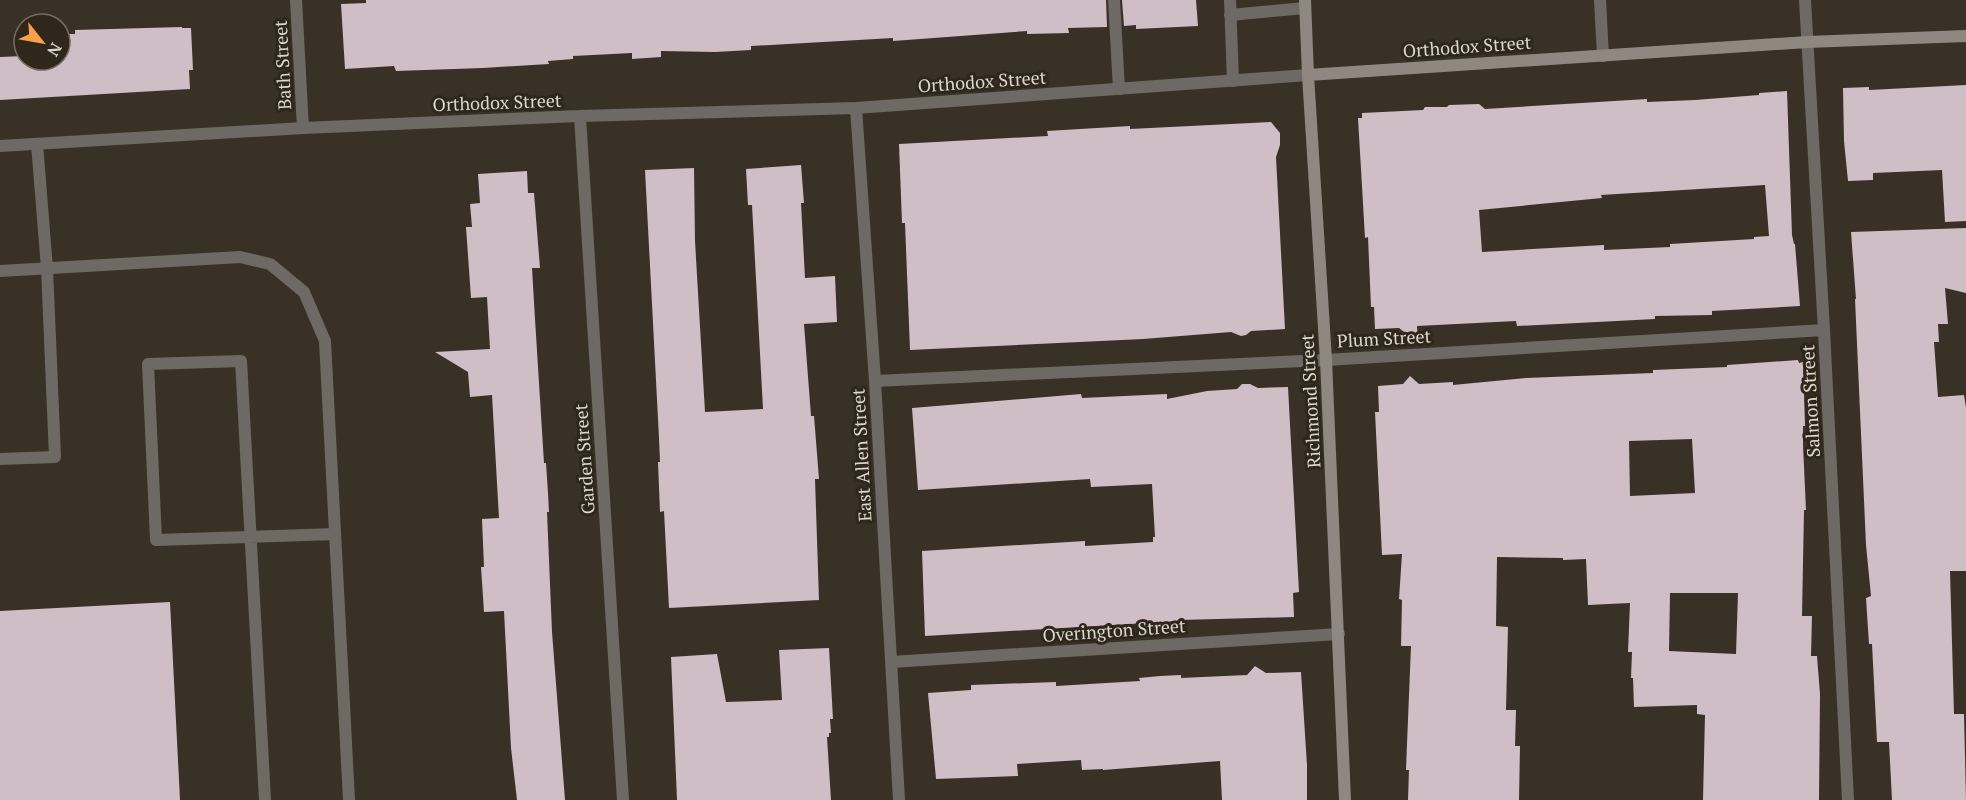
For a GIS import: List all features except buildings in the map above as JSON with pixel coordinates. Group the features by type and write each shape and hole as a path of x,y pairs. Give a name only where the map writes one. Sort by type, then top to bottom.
{"main road":[{"name":"Richmond Street","path":"1305,4 1326,360 1345,800"},
{"name":"Orthodox Street","path":"1308,75 1807,42 1966,36"}],"street":[{"name":"Bath Street","path":"296,0 303,128"},
{"path":"1114,0 1119,89"},
{"path":"1230,0 1233,81"},
{"path":"1600,0 1604,56"},
{"name":"Salmon Street","path":"1805,0 1848,800"},
{"path":"1230,15 1261,6 1305,4"},
{"name":"Orthodox Street","path":"0,146 303,128 580,116 856,108 1308,75"},
{"name":"East Allen Street","path":"856,108 875,381 899,800"},
{"name":"Garden Street","path":"580,116 623,800"},
{"path":"0,459 55,457 47,268 37,144"},
{"path":"0,271 240,257 270,264 304,292 325,341 349,800"},
{"name":"Plum Street","path":"875,381 1326,360 1824,330"},
{"path":"265,800 251,537 241,362 148,364 156,540 251,537 335,534"},
{"name":"Overington Street","path":"891,662 1339,634"}]}
